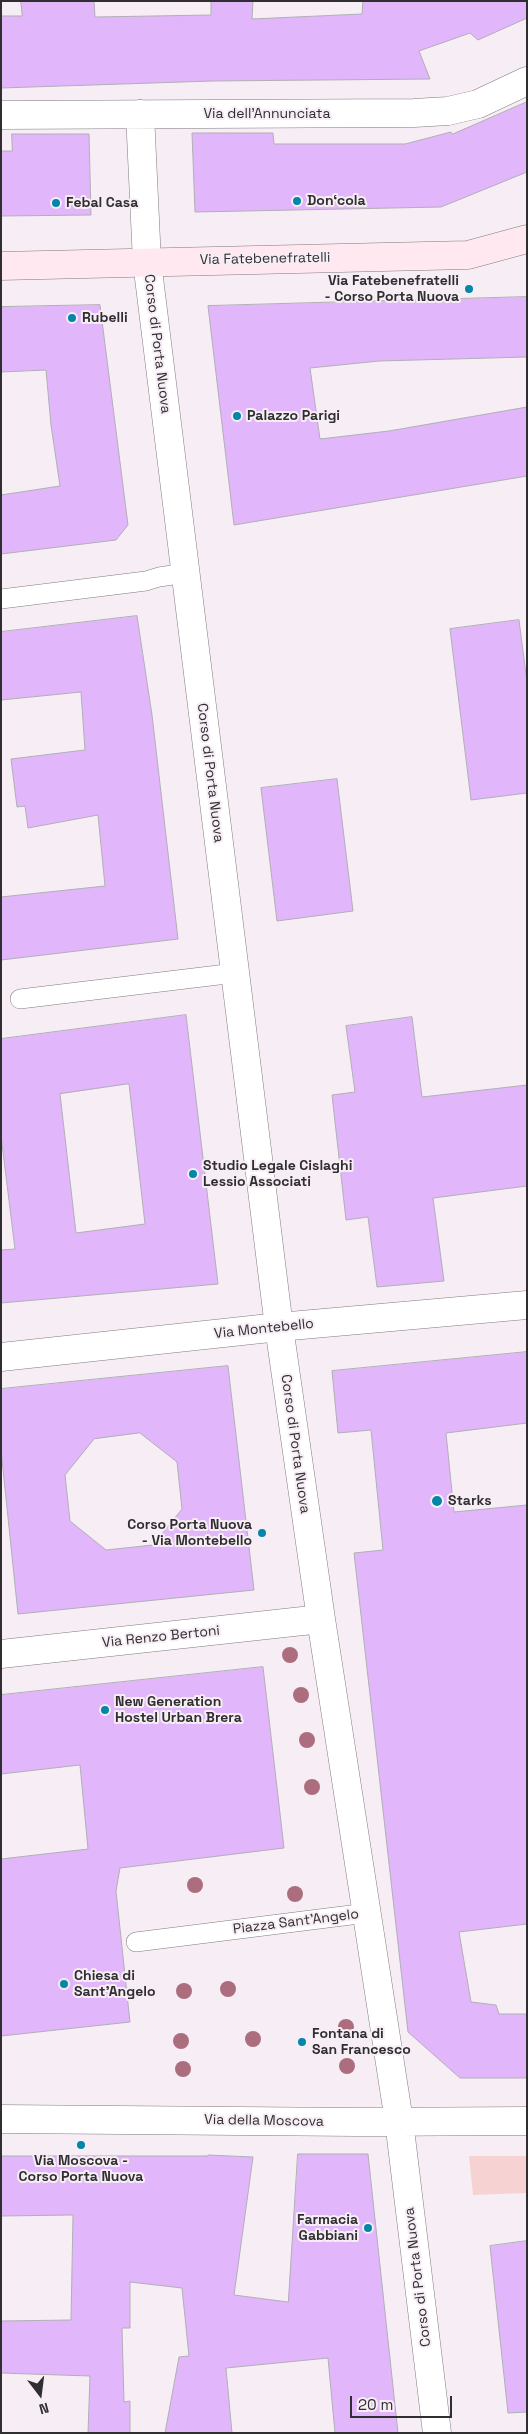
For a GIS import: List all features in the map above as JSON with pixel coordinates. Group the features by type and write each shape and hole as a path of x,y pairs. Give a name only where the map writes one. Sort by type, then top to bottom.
{"street":[{"name":"Via dell'Annunciata","path":"1,116 414,113 448,111 478,104 527,81"},
{"name":"Corso di Porta Nuova","path":"140,114 147,262 278,1327 320,1620 367,1913"},
{"name":"Via Fatebenefratelli","path":"1,266 468,255 527,239"},
{"name":"Via Montebello","path":"1,1357 278,1327 527,1305"},
{"name":"Via Renzo Bertoni","path":"1,1654 320,1620"},
{"name":"Piazza Sant'Angelo","path":"367,1913 398,2120"},
{"name":"Via della Moscova","path":"1,2119 357,2122 398,2120 527,2121"},
{"name":"Corso di Porta Nuova","path":"398,2120 437,2433"}],"lane":[{"path":"1,598 146,582 160,577 186,573"},
{"path":"20,999 235,973"},
{"name":"Piazza Sant'Angelo","path":"136,1942 367,1913"}],"shaded area":[{"path":"469,2156 527,2156 527,2193 473,2195"}],"building":[{"path":"21,1 94,1 95,17 211,15 211,1 253,1 252,19 362,14 363,1 527,1 527,18 478,40 470,33 419,51 430,79 212,81 1,88 1,16 22,16"},
{"path":"527,102 527,172 441,207 195,212 192,133 273,133 274,144 405,144 451,132 452,134"},
{"path":"12,134 89,134 91,215 1,216 1,151 12,151"},
{"path":"527,297 527,357 379,361 310,368 320,439 389,431 527,407 527,476 234,525 208,306"},
{"path":"100,305 128,525 116,540 1,554 1,495 60,486 51,425 46,370 1,372 1,307"},
{"path":"137,616 152,715 178,939 1,960 1,897 105,886 98,815 28,828 25,806 17,807 11,759 85,750 81,692 1,700 1,632"},
{"path":"519,620 527,682 527,793 471,800 450,629"},
{"path":"337,779 353,911 277,921 261,788"},
{"path":"186,1015 218,1284 1,1303 1,1250 15,1249 1,1136 1,1039","holes":["129,1084 145,1224 76,1233 60,1094"]},
{"path":"412,1017 422,1097 527,1085 527,1186 433,1198 444,1281 377,1287 368,1217 346,1220 332,1095 355,1092 346,1026"},
{"path":"527,1352 527,1423 446,1433 454,1512 527,1505 527,1924 459,1932 471,2002 496,2005 499,2014 527,2014 527,2078 460,2078 408,2032 354,1553 383,1550 371,1430 338,1433 332,1371"},
{"path":"228,1366 254,1590 18,1614 1,1450 1,1389","holes":["140,1433 177,1462 182,1509 153,1545 106,1550 70,1521 65,1475 94,1439"]},
{"path":"263,1667 284,1848 120,1868 116,1891 130,2022 1,2036 1,1859 88,1849 80,1765 1,1774 1,1695"},
{"path":"298,2154 368,2154 398,2433 335,2433 328,2358 226,2368 232,2433 165,2433 179,2357 189,2356 182,2288 130,2282 130,2328 122,2328 124,2402 130,2401 130,2433 88,2433 90,2376 1,2373 1,2321 71,2320 73,2215 1,2216 1,2156 208,2155 253,2157 234,2295 288,2302"},
{"path":"527,2241 527,2412 508,2413 490,2246"}],"place":[{"name":"Don‘cola","path":"297,201"},
{"name":"Febal Casa","path":"56,203"},
{"name":"Via Fatebenefratelli - Corso Porta Nuova","path":"469,289"},
{"name":"Rubelli","path":"72,318"},
{"name":"Palazzo Parigi","path":"237,416"},
{"name":"Studio Legale Cislaghi Lessio Associati","path":"193,1174"},
{"name":"Starks","path":"437,1501"},
{"name":"Corso Porta Nuova - Via Montebello","path":"262,1533"},
{"name":"New Generation Hostel Urban Brera","path":"105,1710"},
{"name":"Chiesa di Sant'Angelo","path":"64,1984"},
{"name":"Fontana di San Francesco","path":"302,2042"},
{"name":"Via Moscova - Corso Porta Nuova","path":"81,2145"},
{"name":"Farmacia Gabbiani","path":"368,2228"}]}
